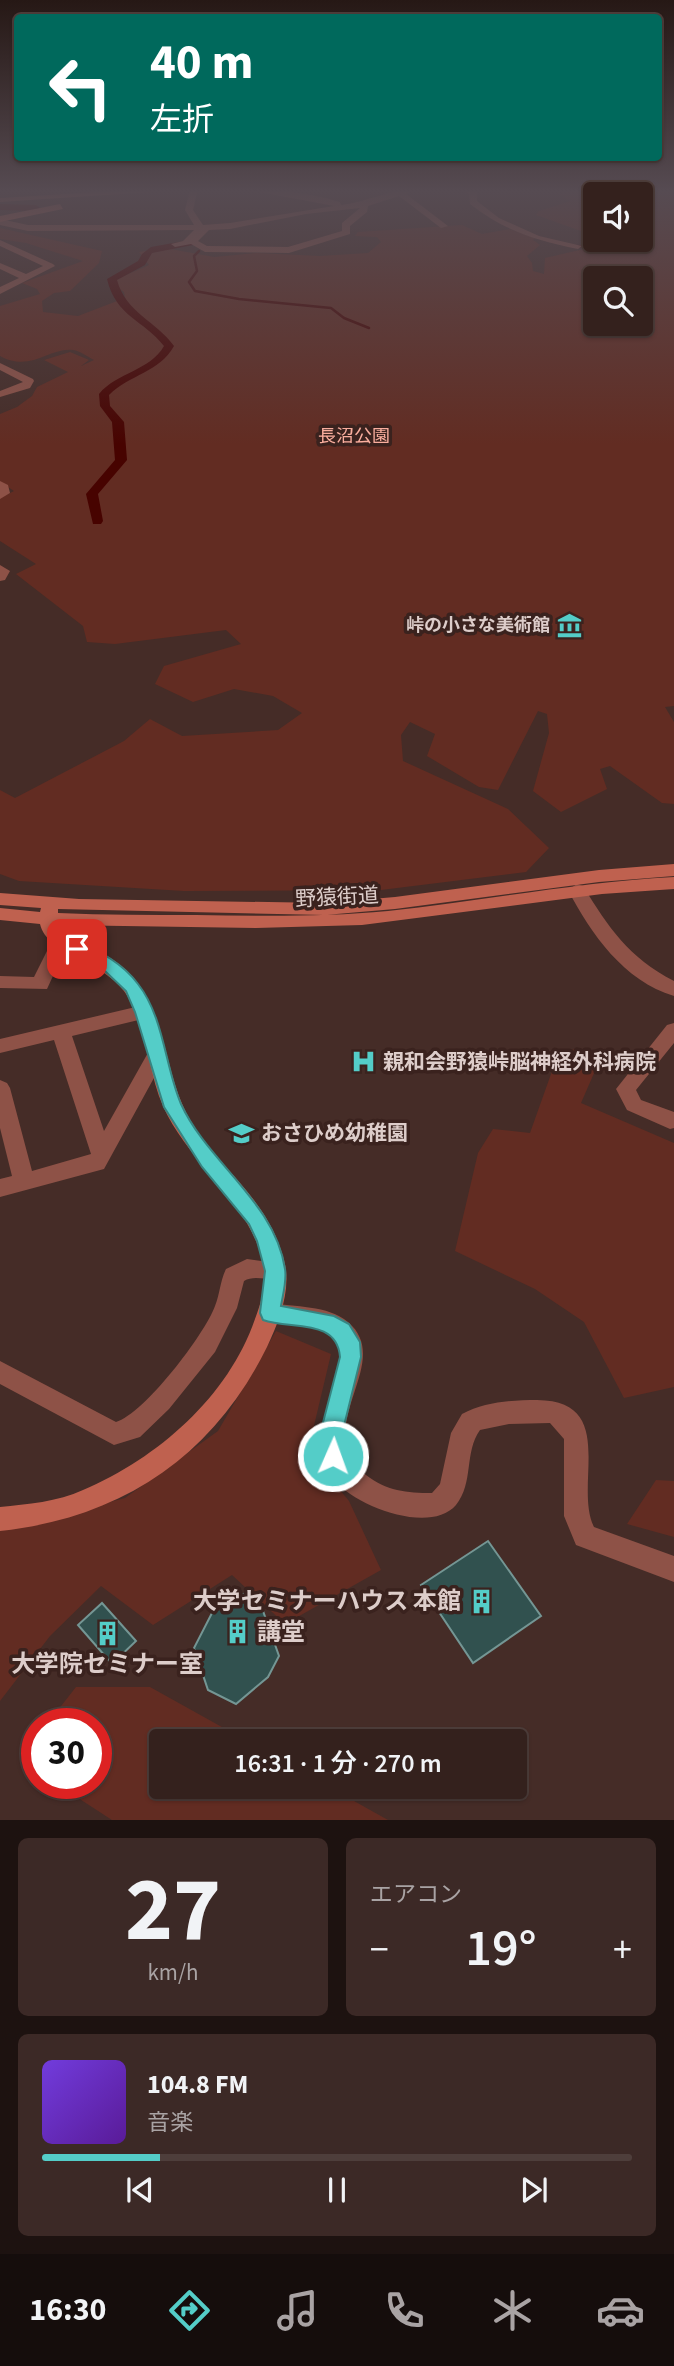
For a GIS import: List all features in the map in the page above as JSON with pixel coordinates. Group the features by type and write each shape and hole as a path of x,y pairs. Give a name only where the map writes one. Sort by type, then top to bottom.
{"main road":[{"name":"野猿街道","path":"0,914 49,911 326,909 407,902 599,876 674,870"},
{"name":"野猿街道","path":"0,899 49,911 281,922 350,920 421,913 577,890 674,883"},
{"path":"0,1519 31,1516 86,1502 139,1474 185,1441 218,1405 249,1360 270,1313 275,1271 267,1241 256,1219 185,1128 173,1107 144,1012 132,988 110,966 60,941 52,934 49,911"}],"street":[{"path":"18,274 27,278"},
{"path":"0,291 35,274"},
{"path":"0,366 29,381 26,386 0,394"},
{"path":"0,485 4,488 4,493 0,495"},
{"path":"0,569 3,571 0,577"},
{"path":"577,890 610,945 629,963 674,989"},
{"path":"0,982 40,984 60,941"},
{"path":"0,1046 144,1012"},
{"path":"674,1030 626,1088 634,1105 670,1121 674,1120"},
{"path":"61,1031 102,1156"},
{"path":"0,1188 97,1163 156,1056"},
{"path":"0,1088 24,1182"},
{"path":"0,1372 114,1434 131,1429 161,1401 207,1345 226,1308 234,1276 247,1268 275,1271"},
{"path":"270,1313 326,1322 342,1331 349,1342 351,1357 330,1438 333,1456 347,1476 369,1493 404,1504 432,1507 445,1500 452,1488 462,1437 471,1422 484,1415 551,1412 567,1422 576,1434 577,1518 585,1536 674,1569"}],"green space":[{"name":"長沼公園","path":"47,274 88,274 70,291 54,293 42,301 43,312 78,316 125,298 124,292 110,282 129,274 583,274 583,336 653,336 653,274 674,274 674,706 665,707 674,722 674,804 662,803 610,766 600,769 607,789 561,812 533,791 549,733 547,714 538,711 498,790 479,787 427,756 435,734 410,722 401,735 403,761 508,809 549,848 526,872 381,890 184,891 19,881 0,874 0,790 15,798 124,741 150,719 182,736 278,730 302,713 273,696 234,689 193,702 155,684 164,666 241,644 226,630 115,644 87,642 83,626 16,574 36,564 0,541 0,498 14,491 0,482 0,414 17,407 32,396 37,387 68,372 44,360 70,352 89,360 81,366 94,360 73,350 21,362 0,356 0,306 40,294 37,289 22,283"},
{"path":"576,1048 598,1064 581,1103 674,1143 674,1387 624,1398 584,1322 535,1289 455,1251 478,1153 493,1129 530,1133 556,1060"},
{"path":"276,1331 331,1354 308,1451 349,1501 381,1570 285,1624 232,1575 153,1625 101,1586 50,1636 0,1701 0,1531 125,1498 218,1431"},
{"path":"656,1480 674,1481 674,1537 627,1524"},
{"path":"76,1687 150,1687 225,1729 149,1729 149,1799 350,1799 388,1820 112,1820 80,1799 112,1799 112,1708 60,1708"}],"building":[{"name":"大学セミナーハウス 本館","path":"488,1541 541,1616 473,1663 421,1585"},
{"name":"講堂","path":"249,1591 258,1597 279,1656 268,1677 236,1704 208,1690 194,1648 212,1613"},
{"name":"大学院セミナー室","path":"102,1603 136,1641 112,1664 78,1625"}],"waterway":[{"path":"97,521 92,494 121,460 118,422 105,406 104,394 120,381 157,362 169,346 161,336 138,320 120,298 112,279 122,274"},
{"path":"195,274 189,282 195,291 239,299 331,308 344,318 369,328"}],"place":[{"name":"峠の小さな美術館","path":"570,625"},
{"name":"親和会野猿峠脳神経外科病院","path":"363,1062"},
{"name":"おさひめ幼稚園","path":"241,1133"},
{"name":"大学セミナーハウス 本館","path":"481,1601"},
{"name":"講堂","path":"237,1632"},
{"name":"大学院セミナー室","path":"107,1633"}],"route":[{"path":"77,949 110,966 132,988 144,1012 173,1107 209,1161 256,1219 267,1241 275,1271 270,1313 326,1322 342,1331 349,1342 351,1357 330,1438 333,1456"}]}
